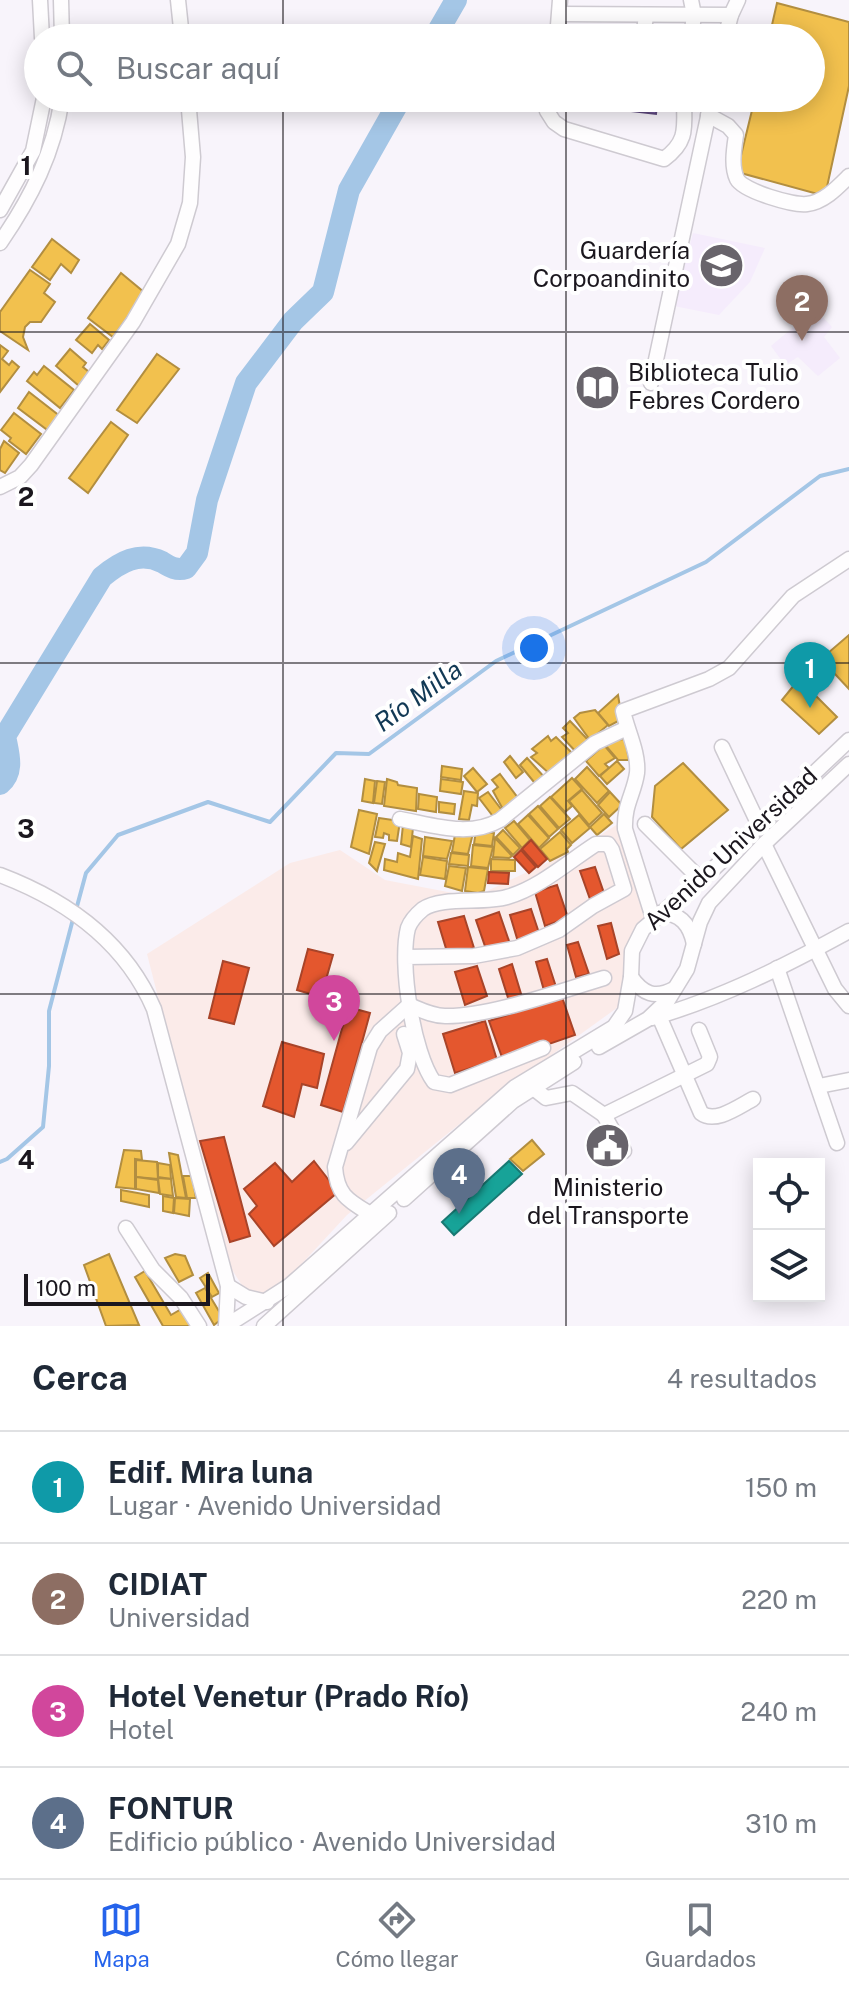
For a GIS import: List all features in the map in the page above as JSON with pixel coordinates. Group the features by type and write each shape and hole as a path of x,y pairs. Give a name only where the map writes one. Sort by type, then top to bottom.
{"street":[{"path":"40,0 41,24"},
{"path":"61,0 62,24"},
{"path":"178,0 181,24"},
{"path":"691,0 693,24"},
{"path":"729,24 738,0"},
{"path":"560,7 586,7 646,16 731,15"},
{"path":"645,24 646,16"},
{"path":"0,210 33,151 41,112"},
{"path":"0,243 32,194 44,168 60,112"},
{"path":"0,487 20,477 31,465 133,322 178,244 190,203 193,157 189,112"},
{"path":"548,112 564,129 664,159 676,150 684,135 684,112"},
{"path":"651,383 709,112"},
{"path":"708,115 728,126 736,135 735,175 740,184 752,191 806,205 836,189 849,176"},
{"path":"694,944 686,923 670,913 656,916 625,829 626,802 637,775 637,761 623,711 709,679 729,668 793,596 849,559"},
{"path":"400,819 463,830 484,828 500,820 595,743 627,728"},
{"name":"Avenido Universidad","path":"226,1326 289,1286 494,1104 535,1073 614,1027 625,1011 631,977 630,962 636,939 656,916 701,880 849,740"},
{"path":"722,747 759,825"},
{"name":"Avenido Universidad","path":"264,1326 532,1087 653,1018 687,969 700,922 709,903 764,844 849,764"},
{"path":"645,824 701,880"},
{"path":"342,1148 407,1069 410,1035 406,957 408,928 413,918 426,907 507,897 523,891 596,844 602,842 612,850 624,889 559,930 539,940 496,953 406,957"},
{"path":"764,844 814,950 835,989 849,1006"},
{"path":"0,875 55,900 99,932 124,957 142,982 154,1009 228,1286 226,1326"},
{"path":"753,1099 710,1119 701,1113 686,1075 653,1018 681,1010 777,968 849,931"},
{"path":"777,968 837,1143"},
{"path":"631,977 647,993 657,996 676,988"},
{"path":"409,1005 432,1015 458,1015 537,998 604,978"},
{"path":"372,1215 351,1202 336,1182 335,1167 366,1059 380,1031 409,1005"},
{"path":"604,1115 707,1064 711,1059 699,1030"},
{"path":"380,1031 410,1035"},
{"path":"410,1035 429,1075 441,1085 450,1085 543,1048"},
{"path":"819,1086 849,1080"},
{"path":"532,1087 546,1098 572,1093 604,1115 624,1151"},
{"path":"126,1228 153,1270 181,1298 199,1326"},
{"path":"228,1286 246,1297 267,1302"}],"shaded area":[{"name":"Guardería Corpoandinito","path":"693,233 765,248 750,282 719,315 674,306"},
{"path":"815,309 832,327 824,337 840,358 818,376 798,357 785,365 771,346"},
{"path":"618,824 639,868 649,919 621,1005 488,1101 347,1215 271,1297 247,1293 225,1259 147,954 290,863 340,850 385,880 474,897 583,846"}],"building: Viviendas":[{"path":"777,3 849,22 849,86 825,196 737,172 752,112 825,112 825,24 772,24"},
{"path":"52,239 79,260 71,273 61,264 50,280 32,267"},
{"path":"30,270 50,284 44,293 55,302 41,322 30,322 25,327 23,337 28,350 0,331 0,312"},
{"path":"121,273 145,293 113,337 88,318"},
{"path":"90,324 109,340 102,349 98,345 92,353 76,340"},
{"path":"0,345 8,351 2,359 9,365 12,361 19,367 0,392"},
{"path":"70,349 86,363 83,367 89,372 79,386 56,366"},
{"path":"157,354 179,369 137,423 117,410"},
{"path":"44,366 74,390 60,408 27,381"},
{"path":"29,392 61,417 50,432 18,408"},
{"path":"14,413 41,434 26,454 1,430"},
{"path":"111,422 128,435 88,493 69,478"},
{"path":"4,441 19,453 5,473 0,470 0,449"},
{"path":"849,635 849,689 821,659"},
{"path":"799,679 837,717 819,734 782,700"},
{"path":"618,695 622,719 609,726 598,713"},
{"path":"595,710 608,725 590,740 574,718 580,713"},
{"path":"570,721 590,742 578,754 562,737 568,733 563,728"},
{"path":"548,736 551,741 556,737 575,756 552,776 531,757 537,753 532,749"},
{"path":"625,739 629,760 618,760 606,746"},
{"path":"604,745 615,758 605,764 609,768 599,776 586,761"},
{"path":"510,756 523,772 516,778 504,762"},
{"path":"527,758 546,779 538,787 520,765"},
{"path":"617,761 624,769 607,784 600,776"},
{"path":"683,763 728,810 681,849 652,817 655,786"},
{"path":"442,766 462,769 461,780 441,777"},
{"path":"587,767 609,791 597,803 575,779"},
{"path":"473,768 487,784 477,792 464,776"},
{"path":"500,774 518,798 505,813 493,791 498,787 492,780"},
{"path":"572,778 582,789 568,801 572,806 565,812 551,797"},
{"path":"365,779 375,781 373,803 362,801"},
{"path":"387,779 398,785 417,788 416,811 384,806"},
{"path":"441,779 463,782 461,794 440,791"},
{"path":"377,781 385,782 382,804 374,803"},
{"path":"582,790 602,813 589,825 569,801"},
{"path":"464,791 478,793 477,806 472,805 469,820 459,819"},
{"path":"488,792 504,813 495,819 479,798"},
{"path":"610,792 622,805 609,817 598,805"},
{"path":"419,794 437,797 436,812 418,809"},
{"path":"550,797 570,819 559,828 540,806"},
{"path":"439,802 455,804 454,814 439,812"},
{"path":"538,806 558,829 549,837 529,814"},
{"path":"359,810 377,814 369,854 351,847"},
{"path":"604,814 612,823 597,835 590,827"},
{"path":"528,815 549,838 539,848 518,824"},
{"path":"579,815 590,828 572,843 561,830"},
{"path":"379,818 400,821 397,841 389,840 389,835 384,833 383,838 375,837"},
{"path":"514,821 530,840 522,848 505,828"},
{"path":"403,825 413,828 411,847 401,844"},
{"path":"456,829 473,833 468,854 452,852"},
{"path":"476,830 494,833 492,846 474,844"},
{"path":"503,830 520,848 513,855 496,837"},
{"path":"560,832 571,845 568,852 550,861 540,849"},
{"path":"413,836 422,839 418,879 384,870 385,859 397,862 398,853 410,857"},
{"path":"425,837 452,841 447,859 423,856"},
{"path":"495,838 512,856 493,857"},
{"path":"375,842 385,844 377,871 369,863"},
{"path":"473,845 493,847 488,868 471,866"},
{"path":"451,853 469,855 468,866 449,864"},
{"path":"423,857 447,861 445,879 420,875"},
{"path":"491,859 515,860 515,871 491,871"},
{"path":"449,866 466,868 462,891 445,886"},
{"path":"468,867 488,869 484,891 465,891"},
{"path":"532,1140 544,1154 523,1171 510,1159"},
{"path":"124,1150 141,1151 142,1160 135,1159 135,1189 116,1187"},
{"path":"169,1153 178,1155 186,1198 176,1197"},
{"path":"136,1160 157,1162 158,1179 136,1177"},
{"path":"158,1163 170,1165 171,1179 158,1177"},
{"path":"183,1176 192,1176 196,1198 187,1198"},
{"path":"136,1177 158,1180 159,1193 136,1189"},
{"path":"158,1178 171,1179 173,1196 160,1194"},
{"path":"121,1190 149,1195 149,1207 121,1201"},
{"path":"163,1196 174,1198 173,1213 163,1211"},
{"path":"175,1198 190,1199 189,1216 174,1213"},
{"path":"109,1254 139,1325 106,1326 84,1265"},
{"path":"175,1254 185,1256 193,1275 179,1282 165,1258"},
{"path":"145,1271 171,1315 185,1307 195,1326 163,1326 135,1277"},
{"path":"208,1273 219,1293 212,1297 200,1278"},
{"path":"205,1288 223,1318 214,1325 196,1293"}],"building: Comercios":[{"path":"531,840 547,859 538,867 522,849"},
{"path":"521,850 536,867 529,873 514,857"},
{"path":"595,867 605,896 591,902 580,871"},
{"path":"489,872 509,873 508,884 488,883"},
{"path":"557,885 568,918 545,926 535,892"},
{"path":"531,909 541,939 519,945 510,915"},
{"path":"499,912 510,944 487,952 476,920"},
{"path":"464,916 474,948 448,955 438,922"},
{"path":"611,923 619,954 607,959 598,926"},
{"path":"578,942 589,974 576,977 567,945"},
{"path":"308,949 333,955 321,997 297,990"},
{"path":"547,959 557,990 545,994 536,962"},
{"path":"223,961 249,968 234,1024 209,1018"},
{"path":"512,964 522,997 509,1001 499,969"},
{"path":"477,966 487,996 465,1005 455,972"},
{"path":"562,997 575,1035 503,1060 489,1021"},
{"path":"348,1007 370,1013 343,1112 321,1105"},
{"path":"485,1021 497,1060 455,1073 443,1034"},
{"path":"282,1042 324,1054 317,1088 302,1084 294,1117 263,1106"},
{"path":"224,1137 250,1236 230,1242 200,1141"},
{"path":"314,1161 338,1192 274,1246 249,1214 257,1206 244,1189 275,1163 292,1182"}],"building: Público":[{"path":"509,1161 522,1174 454,1235 442,1222"}],"waterway":[{"path":"442,24 456,0"},
{"path":"0,784 9,768 5,736 102,577 123,563 138,558 154,559 177,569 186,568 197,553 207,500 246,383 293,321 323,292 349,190 393,112"},
{"name":"Río Milla","path":"76,910 86,873 118,835 208,802 270,822 336,753 369,754 496,661 706,562 820,476 849,469"},
{"name":"Río Milla","path":"0,1162 43,1127 49,1066 49,1011 73,919"}],"place":[{"name":"Guardería Corpoandinito","path":"721,265"},
{"name":"CIDIAT","path":"802,341"},
{"name":"Biblioteca Tulio Febres Cordero","path":"597,387"},
{"name":"Edif. Mira luna","path":"810,708"},
{"name":"Hotel Venetur (Prado Río)","path":"334,1041"},
{"name":"Ministerio del Transporte","path":"608,1146"},
{"name":"FONTUR","path":"459,1214"}]}
